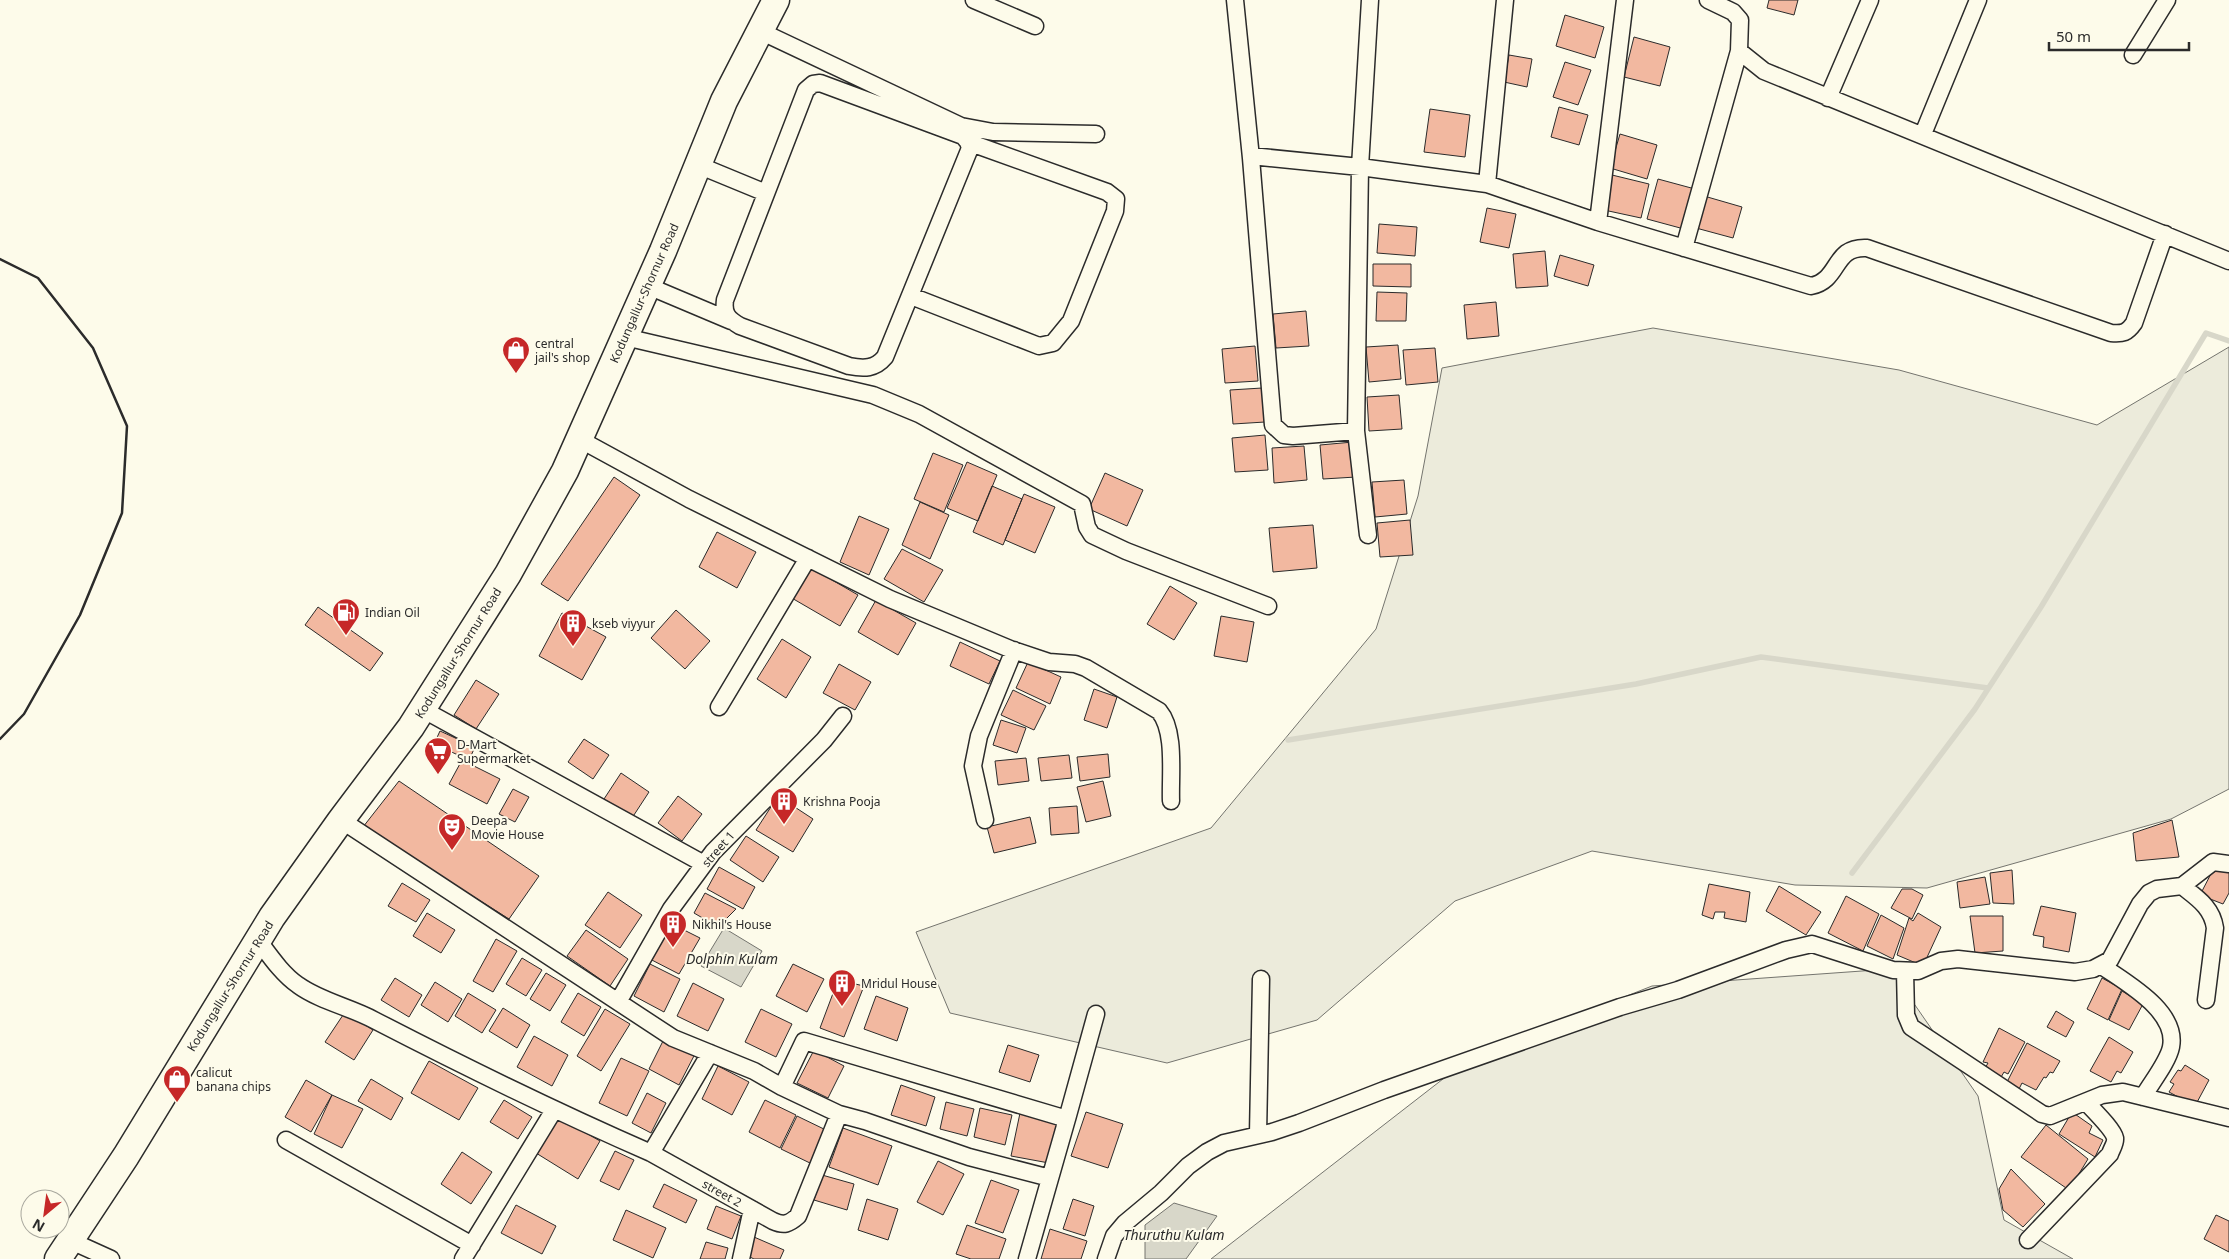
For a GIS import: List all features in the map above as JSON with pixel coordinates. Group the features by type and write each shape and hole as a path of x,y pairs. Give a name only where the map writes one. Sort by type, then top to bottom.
{"main road":[{"name":"Kodungallur-Shornur Road","path":"64,1250 126,1156 258,940 341,820 422,709 508,574 565,471 648,286 724,101 776,0"}],"street":[{"path":"974,0 1034,26"},
{"path":"1235,0 1251,156 1273,425 1284,435 1293,436 1356,431"},
{"path":"1368,535 1356,431 1360,167 1370,0"},
{"path":"1487,184 1505,0"},
{"path":"1598,222 1625,0"},
{"path":"1684,248 1739,51 1740,20 1733,12 1708,0"},
{"path":"1828,98 1870,0"},
{"path":"1923,134 1978,0"},
{"path":"2133,55 2166,0"},
{"path":"760,31 961,126 993,132 1096,134"},
{"path":"1739,51 1764,71 1828,98 1923,134 2229,261"},
{"path":"648,286 740,326 849,366 860,368 879,364 885,357 911,296 968,155 970,148 968,142 963,136 828,85 813,84 806,90 725,300 725,315 731,321"},
{"path":"911,296 1039,346 1053,344 1071,321 1115,211 1116,199 1107,192 968,142"},
{"path":"1251,156 1360,167 1487,184 1598,222 1811,286 1820,284 1828,278 1844,254 1856,248 1867,248 2111,333 2121,334 2128,332 2134,323 2165,234"},
{"path":"698,165 766,193"},
{"path":"625,338 873,395 910,410 1082,504 1087,527 1092,535 1126,551 1268,606"},
{"path":"579,439 689,499 890,599 1014,650 1049,662 1074,664 1086,668 1159,711 1166,719 1169,734 1171,801"},
{"path":"719,707 808,558"},
{"path":"985,820 973,766 979,736 1014,650"},
{"path":"422,709 704,864"},
{"name":"street 1","path":"618,1002 671,909 713,852 824,740 843,716"},
{"path":"341,820 673,1038 754,1071 782,1087 839,1114 865,1121 969,1157 1050,1178"},
{"path":"1106,1259 1114,1236 1125,1223 1161,1193 1188,1166 1206,1152 1224,1144 1300,1123 1384,1090 1620,1007 1678,990 1786,950 1812,944 1893,970 1905,972 1918,970 1941,961 1958,959 2075,972 2102,966 2116,951 2140,904 2149,893 2157,889 2182,886 2213,862 2229,864"},
{"path":"2182,886 2202,902 2213,919 2215,928 2206,1000"},
{"name":"street 2","path":"258,940 288,977 299,986 316,995 355,1010 554,1110 651,1153 783,1225 790,1223 798,1216 839,1114"},
{"path":"2102,966 2151,1002 2170,1030 2171,1048 2143,1097"},
{"path":"1905,972 1906,1015 1911,1027 2042,1114 2050,1116 2114,1092 2123,1092 2229,1118"},
{"path":"1258,1135 1261,979"},
{"path":"1027,1259 1096,1014"},
{"path":"782,1087 804,1042 1067,1119"},
{"path":"651,1153 710,1053"},
{"path":"2028,1240 2110,1154 2114,1145 2115,1138 2111,1131 2086,1102"},
{"path":"463,1259 554,1110"},
{"path":"286,1140 472,1245"},
{"path":"741,1259 752,1209"},
{"path":"64,1250 111,1259"}],"shaded area":[{"path":"1653,328 1899,370 2097,425 2229,347 2229,789 2171,819 1927,888 1795,885 1592,851 1455,901 1317,1020 1167,1063 950,1013 916,932 1211,828 1376,629 1418,496 1442,368"},
{"path":"1890,969 1978,1096 2004,1220 2073,1259 1211,1259 1470,1058 1652,986"}],"water":[{"name":"Dolphin Kulam","path":"724,928 762,951 741,987 701,966"},
{"name":"Thuruthu Kulam","path":"1174,1203 1217,1216 1186,1259 1145,1259 1145,1225"}],"building":[{"path":"1769,0 1798,0 1794,15 1767,8"},
{"path":"1565,15 1604,27 1595,58 1556,46"},
{"path":"1634,37 1670,47 1660,86 1624,77"},
{"path":"1509,55 1532,59 1527,87 1504,82"},
{"path":"1565,62 1591,70 1578,105 1553,97"},
{"path":"1559,107 1588,115 1579,145 1551,137"},
{"path":"1430,109 1470,115 1465,157 1424,152"},
{"path":"1620,134 1657,145 1647,179 1610,168"},
{"path":"1612,175 1649,184 1641,218 1604,210"},
{"path":"1658,179 1695,189 1684,229 1647,219"},
{"path":"1704,196 1742,207 1733,238 1696,228"},
{"path":"1487,208 1516,214 1509,248 1480,242"},
{"path":"1379,224 1417,227 1415,256 1377,253"},
{"path":"1545,251 1548,286 1516,288 1513,254"},
{"path":"1560,255 1594,265 1588,286 1554,276"},
{"path":"1373,264 1411,264 1411,287 1373,286"},
{"path":"1377,292 1407,293 1406,321 1376,321"},
{"path":"1496,302 1499,336 1467,339 1464,305"},
{"path":"1306,311 1309,346 1276,348 1273,314"},
{"path":"1398,345 1401,379 1369,382 1366,347"},
{"path":"1255,346 1258,381 1225,383 1222,349"},
{"path":"1435,348 1438,382 1406,385 1403,350"},
{"path":"1262,388 1265,422 1233,424 1230,390"},
{"path":"1399,395 1402,429 1369,431 1367,397"},
{"path":"1265,435 1268,470 1235,472 1232,438"},
{"path":"1353,442 1356,477 1323,479 1320,445"},
{"path":"1304,446 1307,480 1274,483 1272,448"},
{"path":"933,453 963,465 944,512 914,499"},
{"path":"967,462 997,475 978,521 947,508"},
{"path":"1105,473 1143,490 1127,526 1089,509"},
{"path":"614,477 640,495 568,601 541,584"},
{"path":"1404,480 1407,514 1375,517 1372,482"},
{"path":"992,486 1022,499 1003,545 973,532"},
{"path":"1024,494 1055,507 1035,553 1005,540"},
{"path":"920,502 949,515 930,559 902,545"},
{"path":"859,516 889,529 869,575 840,562"},
{"path":"1410,520 1413,555 1380,557 1377,523"},
{"path":"1313,525 1317,568 1273,572 1269,528"},
{"path":"717,532 756,552 737,588 699,567"},
{"path":"902,549 943,570 924,602 884,579"},
{"path":"808,566 858,595 840,626 790,597"},
{"path":"1170,586 1197,603 1174,640 1147,624"},
{"path":"876,600 916,623 898,655 858,632"},
{"path":"318,607 383,653 370,671 305,625"},
{"path":"676,610 710,641 685,669 651,638"},
{"name":"kseb viyyur","path":"562,613 606,637 582,680 539,656"},
{"path":"1221,616 1254,622 1247,662 1214,656"},
{"path":"782,639 811,657 786,698 757,679"},
{"path":"960,642 1000,661 989,684 950,666"},
{"path":"1028,662 1061,677 1050,704 1016,688"},
{"path":"839,664 871,682 855,710 823,693"},
{"path":"476,680 499,694 476,729 454,715"},
{"path":"1094,689 1117,697 1107,728 1084,720"},
{"path":"1013,690 1046,706 1034,730 1001,715"},
{"path":"1001,720 1026,728 1017,753 993,745"},
{"path":"440,731 475,747 469,760 434,744"},
{"path":"584,739 609,755 593,779 568,762"},
{"path":"1108,754 1110,777 1080,781 1077,757"},
{"path":"1069,755 1072,778 1041,781 1038,758"},
{"path":"1026,758 1029,781 998,785 995,761"},
{"path":"462,760 500,779 487,804 449,784"},
{"path":"621,773 649,792 632,818 604,799"},
{"name":"Deepa Movie House","path":"399,781 539,876 509,919 363,827"},
{"path":"1103,781 1111,816 1086,822 1077,787"},
{"path":"513,789 529,797 515,822 499,814"},
{"path":"678,796 702,814 682,841 658,823"},
{"name":"Krishna Pooja","path":"778,796 813,819 793,852 756,830"},
{"path":"1077,806 1079,833 1051,835 1049,808"},
{"path":"1030,817 1036,843 994,853 987,827"},
{"path":"2172,820 2179,857 2136,861 2133,833"},
{"path":"746,836 779,857 763,882 730,860"},
{"path":"2215,866 2229,871 2229,893 2223,904 2200,895"},
{"path":"719,867 755,887 743,909 707,889"},
{"path":"2012,870 2014,904 1993,903 1990,873"},
{"path":"1985,877 1990,904 1960,908 1957,882"},
{"path":"402,883 430,900 416,922 388,906"},
{"path":"1709,884 1750,892 1746,922 1724,918 1725,912 1715,912 1713,919 1702,915"},
{"path":"1779,886 1821,912 1806,935 1766,911"},
{"path":"1902,889 1912,889 1923,895 1912,919 1891,908"},
{"path":"608,892 642,915 620,948 585,925"},
{"path":"705,893 736,909 718,927 694,913"},
{"path":"1846,896 1879,914 1863,951 1828,933"},
{"path":"2041,906 2076,913 2069,952 2043,947 2044,937 2033,935"},
{"path":"427,913 455,930 441,953 413,936"},
{"path":"1918,913 1941,927 1923,966 1897,955 1909,918 1913,921"},
{"path":"1881,915 1904,928 1893,959 1867,946"},
{"path":"1970,916 2003,916 2003,951 1975,953"},
{"name":"Nikhil's House","path":"666,921 700,938 679,974 646,957"},
{"path":"586,930 628,959 610,986 567,956"},
{"path":"496,939 517,951 493,992 473,981"},
{"path":"522,958 542,970 526,996 506,984"},
{"path":"650,964 680,979 664,1012 634,996"},
{"path":"793,964 824,979 807,1012 776,996"},
{"path":"546,973 566,985 550,1011 530,999"},
{"path":"395,978 422,995 409,1017 381,1000"},
{"path":"2102,978 2122,989 2108,1020 2087,1009"},
{"name":"Mridul House","path":"838,980 864,986 844,1037 820,1028"},
{"path":"435,982 462,999 448,1022 421,1005"},
{"path":"693,983 724,999 708,1031 677,1016"},
{"path":"2122,991 2143,1004 2129,1030 2109,1020"},
{"path":"468,993 496,1010 482,1033 455,1016"},
{"path":"578,993 601,1007 584,1036 561,1022"},
{"path":"876,996 908,1008 897,1041 864,1029"},
{"path":"503,1008 530,1025 517,1048 489,1031"},
{"path":"605,1009 630,1024 601,1071 577,1056"},
{"path":"761,1009 792,1024 776,1057 745,1042"},
{"path":"2056,1011 2074,1022 2066,1037 2047,1027"},
{"path":"345,1012 373,1030 354,1060 325,1042"},
{"path":"1999,1028 2025,1042 2008,1074 2004,1072 2000,1079 1984,1070 1988,1063 1983,1062"},
{"path":"534,1036 568,1055 552,1086 517,1067"},
{"path":"665,1037 696,1052 679,1085 649,1069"},
{"path":"2109,1037 2133,1052 2121,1073 2117,1071 2111,1082 2090,1071"},
{"path":"2027,1043 2060,1061 2053,1073 2050,1072 2046,1078 2044,1077 2036,1090 2022,1083 2019,1089 2007,1082"},
{"path":"1008,1045 1039,1055 1030,1082 999,1072"},
{"path":"814,1050 844,1066 828,1098 797,1083"},
{"path":"621,1058 649,1071 627,1116 599,1103"},
{"path":"429,1061 478,1088 459,1120 411,1093"},
{"path":"2185,1065 2209,1080 2195,1106 2169,1092 2174,1084 2170,1082 2178,1070 2181,1071"},
{"path":"718,1066 749,1082 732,1115 702,1099"},
{"path":"371,1079 403,1098 391,1120 358,1101"},
{"path":"306,1080 332,1095 311,1132 285,1117"},
{"path":"901,1085 935,1097 926,1126 891,1115"},
{"path":"647,1093 666,1103 651,1133 632,1123"},
{"path":"332,1095 363,1109 342,1148 314,1134"},
{"path":"504,1100 532,1117 518,1139 490,1122"},
{"path":"765,1100 796,1115 780,1148 749,1132"},
{"path":"946,1102 974,1109 967,1136 940,1129"},
{"path":"980,1108 1012,1115 1005,1145 974,1137"},
{"path":"1086,1112 1123,1124 1108,1168 1071,1156"},
{"path":"2072,1112 2092,1126 2089,1133 2103,1140 2095,1157 2059,1134"},
{"path":"1020,1113 1057,1120 1049,1163 1011,1156"},
{"path":"797,1116 828,1131 812,1164 781,1149"},
{"path":"558,1117 600,1141 578,1179 536,1153"},
{"path":"2046,1125 2088,1159 2069,1190 2021,1157"},
{"path":"843,1128 892,1146 878,1185 829,1167"},
{"path":"615,1151 634,1160 619,1190 600,1181"},
{"path":"462,1152 492,1172 471,1204 441,1184"},
{"path":"938,1161 964,1174 943,1215 917,1202"},
{"path":"2011,1169 2045,1204 2023,1227 2003,1210 1999,1189"},
{"path":"822,1175 854,1184 847,1210 814,1200"},
{"path":"991,1180 1019,1190 1003,1233 975,1223"},
{"path":"664,1184 697,1200 686,1223 653,1207"},
{"path":"867,1199 898,1209 888,1240 858,1230"},
{"path":"1073,1199 1094,1206 1085,1236 1063,1229"},
{"path":"516,1205 556,1226 542,1254 501,1233"},
{"path":"716,1206 741,1216 732,1239 707,1229"},
{"path":"626,1210 666,1228 653,1258 613,1240"},
{"path":"2216,1215 2229,1221 2229,1252 2204,1239"},
{"path":"967,1225 1006,1239 999,1259 971,1259 956,1254"},
{"path":"1050,1229 1087,1241 1081,1259 1041,1259"},
{"path":"754,1237 784,1250 780,1259 754,1259 746,1255"},
{"path":"706,1242 728,1248 725,1259 700,1259"}],"waterway":[{"path":"1852,873 1975,709 2041,607 2206,333 2229,341"},
{"path":"1288,740 1636,684 1761,657 1988,688"}],"wall":[{"path":"0,259 38,278 93,348 127,426 122,513 80,615 24,714 0,739"}],"place":[{"name":"central jail's shop","path":"516,374"},
{"name":"Indian Oil","path":"346,636"},
{"name":"kseb viyyur","path":"573,647"},
{"name":"D-Mart Supermarket","path":"438,775"},
{"name":"Krishna Pooja","path":"784,825"},
{"name":"Deepa Movie House","path":"452,851"},
{"name":"Nikhil's House","path":"673,948"},
{"name":"Mridul House","path":"842,1007"},
{"name":"calicut banana chips","path":"177,1103"}]}
